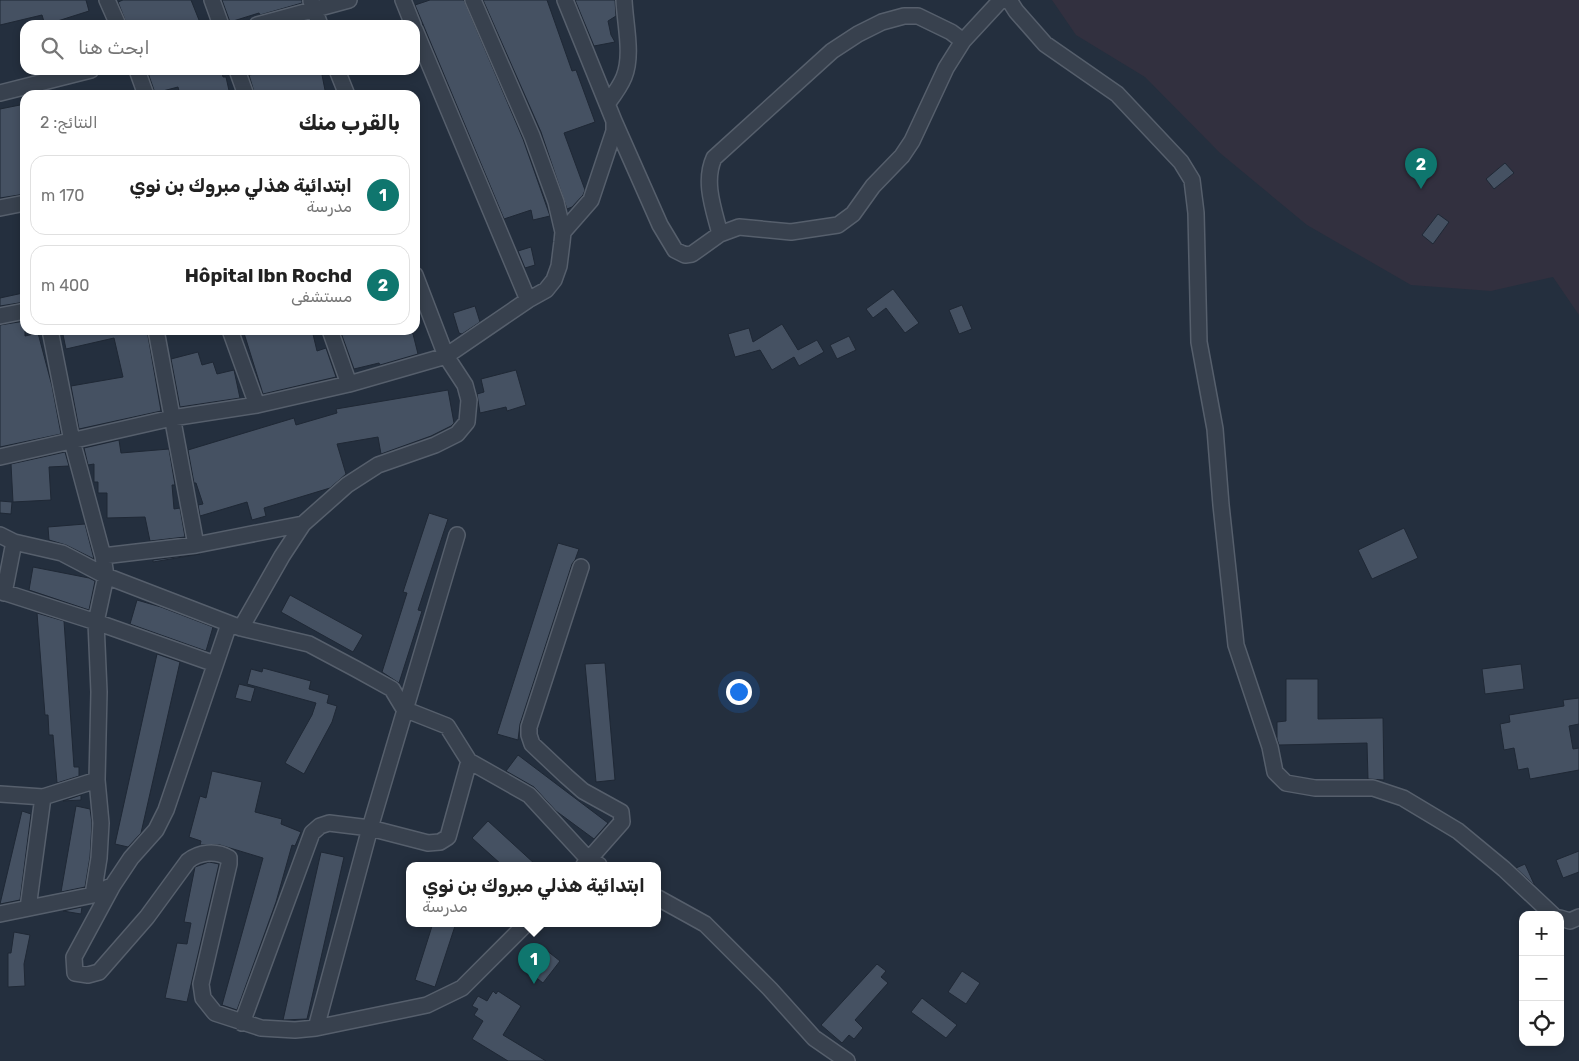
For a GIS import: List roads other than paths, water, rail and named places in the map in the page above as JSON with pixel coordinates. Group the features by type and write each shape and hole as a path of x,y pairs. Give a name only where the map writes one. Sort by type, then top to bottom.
{"street":[{"path":"107,0 116,20"},
{"path":"212,0 219,20"},
{"path":"271,20 313,5 349,0"},
{"path":"403,0 411,20"},
{"path":"0,457 172,418 256,405 350,384 446,356 528,300 546,290 554,280 559,266 563,232 556,202 532,136 473,0"},
{"path":"565,0 614,121 660,226 675,250 685,255 692,254 720,234 739,227 790,232 828,228 845,222 873,186 902,156 912,142 946,68 964,41 1001,0"},
{"path":"607,104 624,78 627,65 629,50 624,0"},
{"path":"1009,0 1016,11 1045,44 1117,94 1181,162 1192,180 1196,213 1199,342 1215,429 1236,645 1270,747 1275,772 1286,783 1315,788 1374,788 1403,798 1458,831 1504,868 1549,911"},
{"path":"313,5 318,20"},
{"path":"720,234 710,189 710,167 714,158 832,51 858,34 882,22 904,16 918,16 964,41"},
{"path":"420,42 528,300"},
{"path":"0,94 72,75"},
{"path":"139,75 144,90"},
{"path":"239,75 244,90"},
{"path":"339,75 345,90"},
{"path":"563,232 591,200 614,131 614,121"},
{"path":"0,208 20,205"},
{"path":"420,287 446,356 466,385 469,400 467,422 457,434 435,445 378,465 347,485 303,524 235,626 215,664 166,810 156,830 131,858 113,885 74,957 75,973 88,975 99,972 147,917 188,861 196,855 207,853 226,856 229,858 229,864 201,984 203,998 215,1013 261,1028 295,1030 316,1028 426,1005 462,988 523,927"},
{"path":"0,316 20,312"},
{"path":"51,335 72,441 103,556 106,576 96,622 99,692 97,780 100,823 99,858 93,895"},
{"path":"157,335 196,545"},
{"path":"232,335 256,405"},
{"path":"332,335 350,384"},
{"path":"103,556 196,545 303,524"},
{"path":"316,1028 404,709 457,535"},
{"path":"215,664 96,622 2,592 7,539 62,553 106,576 235,626 309,644 392,689 404,709 448,726 469,761 528,795 590,862"},
{"path":"581,567 529,727 529,735 532,744 583,791 621,812 622,822 592,862"},
{"path":"242,1023 312,833 320,826 329,823 370,828 428,844 440,842 448,837 469,761"},
{"path":"0,794 43,797 97,780"},
{"path":"28,908 43,797"},
{"path":"0,914 93,895 113,885"},
{"path":"661,900 705,924 770,989 814,1038 847,1061"},
{"path":"1564,919 1570,921 1579,917"}],"place":[{"name":"Hôpital Ibn Rochd","path":"1421,189"},
{"name":"ابتدائية هذلي مبروك بن نوي","path":"534,984"}]}
